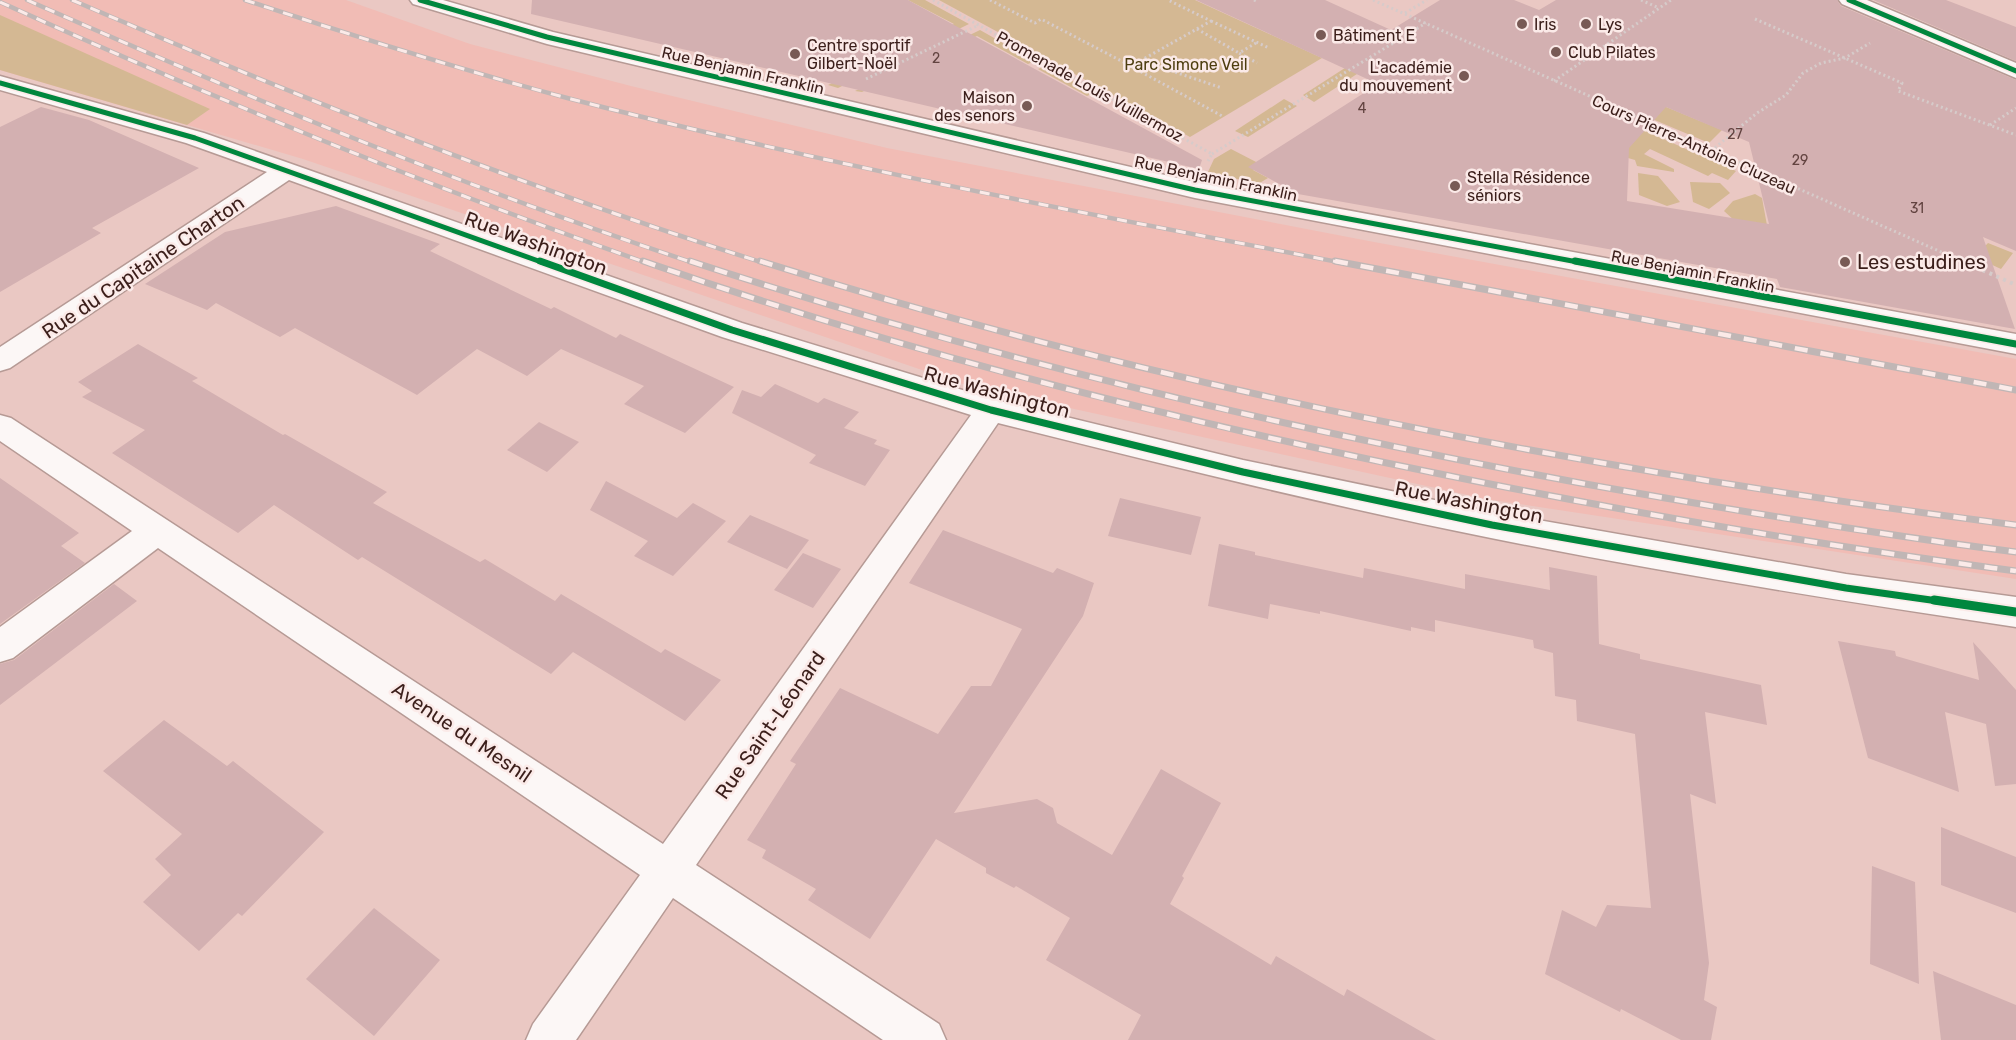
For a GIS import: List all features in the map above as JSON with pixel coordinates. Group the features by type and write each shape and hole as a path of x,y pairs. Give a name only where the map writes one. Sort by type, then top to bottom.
{"street":[{"name":"Rue Benjamin Franklin","path":"420,0 547,37 1195,190 2016,344"},
{"path":"1849,0 2016,71"},
{"name":"Rue Washington","path":"0,83 195,138 732,330 991,410 1243,472 1491,525 1846,588 2016,612"},
{"name":"Rue du Capitaine Charton","path":"0,361 285,172"},
{"name":"Rue Saint-Léonard","path":"549,1040 991,410"},
{"name":"Avenue du Mesnil","path":"0,426 923,1040"},
{"path":"0,647 158,530"}],"path":[{"path":"990,0 1035,23 1041,19 1224,117"},
{"path":"1168,0 1269,48"},
{"path":"1404,14 1427,0"},
{"path":"1641,0 1660,8"},
{"path":"1554,81 1671,0"},
{"path":"1755,20 1902,83 1898,91 2016,135"},
{"path":"1131,66 1211,21"},
{"path":"1195,190 1212,154 1426,22"},
{"path":"1711,151 1757,113 1786,95 1803,73 1821,63 1845,58 1905,24"},
{"path":"818,102 980,25"},
{"path":"1197,29 1257,63"},
{"path":"1239,52 1256,43"},
{"path":"1141,61 1222,88"},
{"path":"1990,125 2016,108"}],"shaded area":[{"path":"0,0 346,0 470,44 887,148 1374,242 2016,359 2016,579 1486,499 969,386 303,159 0,70"}],"green space":[{"path":"908,0 925,0 969,24 838,88 828,85 954,24"},
{"name":"Parc Simone Veil","path":"939,0 1195,0 1322,58 1190,137"},
{"path":"0,15 210,109 187,125 0,70"},
{"path":"980,30 1035,61 1028,64 977,36 862,92 855,91"},
{"path":"1045,66 1094,93 1087,96 1038,69"},
{"path":"1348,66 1360,72 1314,102 1303,95"},
{"path":"1603,81 1722,130 1709,143 1567,83"},
{"path":"1284,99 1297,106 1248,137 1235,131"},
{"path":"1600,111 1736,171 1728,180 1712,173 1708,176 1650,149 1644,154 1674,169 1674,172 1637,166 1635,160 1628,158 1628,148 1640,135"},
{"path":"1231,149 1260,164 1253,170 1268,178 1258,184 1208,172 1214,159"},
{"path":"1638,173 1658,176 1680,202 1667,206 1639,195"},
{"path":"1690,182 1720,183 1730,193 1709,209 1693,202"},
{"path":"1755,194 1762,198 1770,242 1746,231 1724,211 1733,201"},
{"path":"1988,243 2013,253 2001,269 1975,257"}],"building":[{"path":"532,0 908,0 1202,160 1199,169 531,14"},
{"path":"1196,0 1325,0 1391,30 1440,0 1514,0 1539,10 1556,0 1837,0 1841,6 2016,80 2016,251 1983,237 2015,329 1780,287 1777,279 1298,194 1248,167 1378,84","holes":["1666,107 1749,142 1769,224 1627,201 1629,148"]},
{"path":"1873,0 1946,0 2016,27 2016,61"},
{"path":"41,107 89,120 199,168 92,228 101,233 0,292 0,127"},
{"path":"336,206 440,244 430,251 551,309 554,307 616,338 620,334 734,387 685,433 624,404 644,386 561,349 527,376 477,349 417,395 295,328 280,337 216,303 207,310 145,284 225,232"},
{"path":"138,344 198,378 192,381 283,435 285,434 387,492 373,503 480,562 485,559 555,601 561,594 661,653 665,649 721,680 685,721 573,652 551,674 362,557 358,560 274,505 238,533 112,453 145,430 82,397 92,391 78,382"},
{"path":"775,384 818,403 824,398 859,412 844,428 877,440 874,444 890,450 865,486 809,463 816,455 732,413 742,390 761,397"},
{"path":"539,422 579,442 547,472 507,450"},
{"path":"0,478 79,533 61,546 85,563 0,624"},
{"path":"606,481 677,518 693,503 726,521 673,576 634,556 648,541 590,510"},
{"path":"1120,498 1201,517 1191,555 1108,536"},
{"path":"750,515 809,540 787,569 727,542"},
{"path":"943,530 1053,573 1057,568 1094,583 1083,616 954,813 1037,799 1053,808 1057,823 1112,855 1161,769 1221,803 1182,876 1184,878 1170,904 1271,965 1276,956 1344,996 1347,989 1436,1040 1128,1040 1141,1015 1046,960 1070,918 1016,886 1014,888 986,873 986,868 936,839 870,939 808,900 816,889 762,858 766,850 747,840 796,764 790,761 840,688 938,734 971,686 991,686 1022,629 909,583"},
{"path":"1219,544 1255,552 1255,555 1363,578 1364,568 1465,589 1465,574 1550,590 1549,567 1597,576 1599,644 1640,654 1640,659 1761,685 1767,725 1705,712 1716,804 1690,794 1709,963 1704,1000 1717,1007 1711,1040 1681,1040 1545,974 1562,910 1596,927 1607,905 1651,908 1635,734 1577,721 1576,700 1555,696 1553,653 1534,648 1533,640 1435,620 1435,632 1411,627 1411,631 1320,611 1320,614 1270,604 1268,619 1208,606"},
{"path":"803,553 841,569 813,608 774,590"},
{"path":"114,584 137,601 0,705 0,664 14,660"},
{"path":"1838,641 1895,651 1896,656 1979,680 1973,642 2016,690 2016,784 1995,786 1986,724 1945,712 1959,792 1868,758"},
{"path":"164,720 227,766 233,761 324,832 242,916 238,913 199,951 143,902 171,875 155,859 182,834 103,771"},
{"path":"1941,827 2016,857 2016,913 1941,885"},
{"path":"1872,866 1915,882 1919,984 1870,964"},
{"path":"374,908 440,960 374,1036 306,979"},
{"path":"1933,971 2016,1005 2016,1040 1941,1040"}],"railway":[{"path":"27,0 358,140 525,204 694,263"},
{"path":"72,0 243,72 415,140 589,204 764,263"},
{"path":"245,0 489,76 667,123 859,167 1343,263"},
{"path":"0,2 320,140 647,263"},
{"path":"643,261 746,296 955,359 1272,438 1485,483 1683,520 2016,571"},
{"path":"690,261 912,329 1024,360 1363,440 1591,485 1856,529 2016,552"},
{"path":"760,261 914,307 1069,349 1225,387 1382,421 1539,452 1698,479 2016,525"},
{"path":"1335,261 2016,390"}],"cycle path":[{"path":"420,0 547,37 1195,190 2016,344"},
{"path":"1849,0 2016,71"},
{"path":"0,83 195,138 732,330 991,410 1243,472 1492,525 1846,588 2016,612"}],"place":[{"name":"Iris","path":"1522,24"},
{"name":"Lys","path":"1586,24"},
{"name":"Bâtiment E","path":"1321,35"},
{"name":"Club Pilates","path":"1556,52"},
{"name":"Centre sportif Gilbert-Noël","path":"795,54"},
{"name":"L'académie du mouvement","path":"1464,76"},
{"name":"Maison des senors","path":"1027,106"},
{"name":"Stella Résidence séniors","path":"1455,186"},
{"name":"Les estudines","path":"1845,262"}]}
